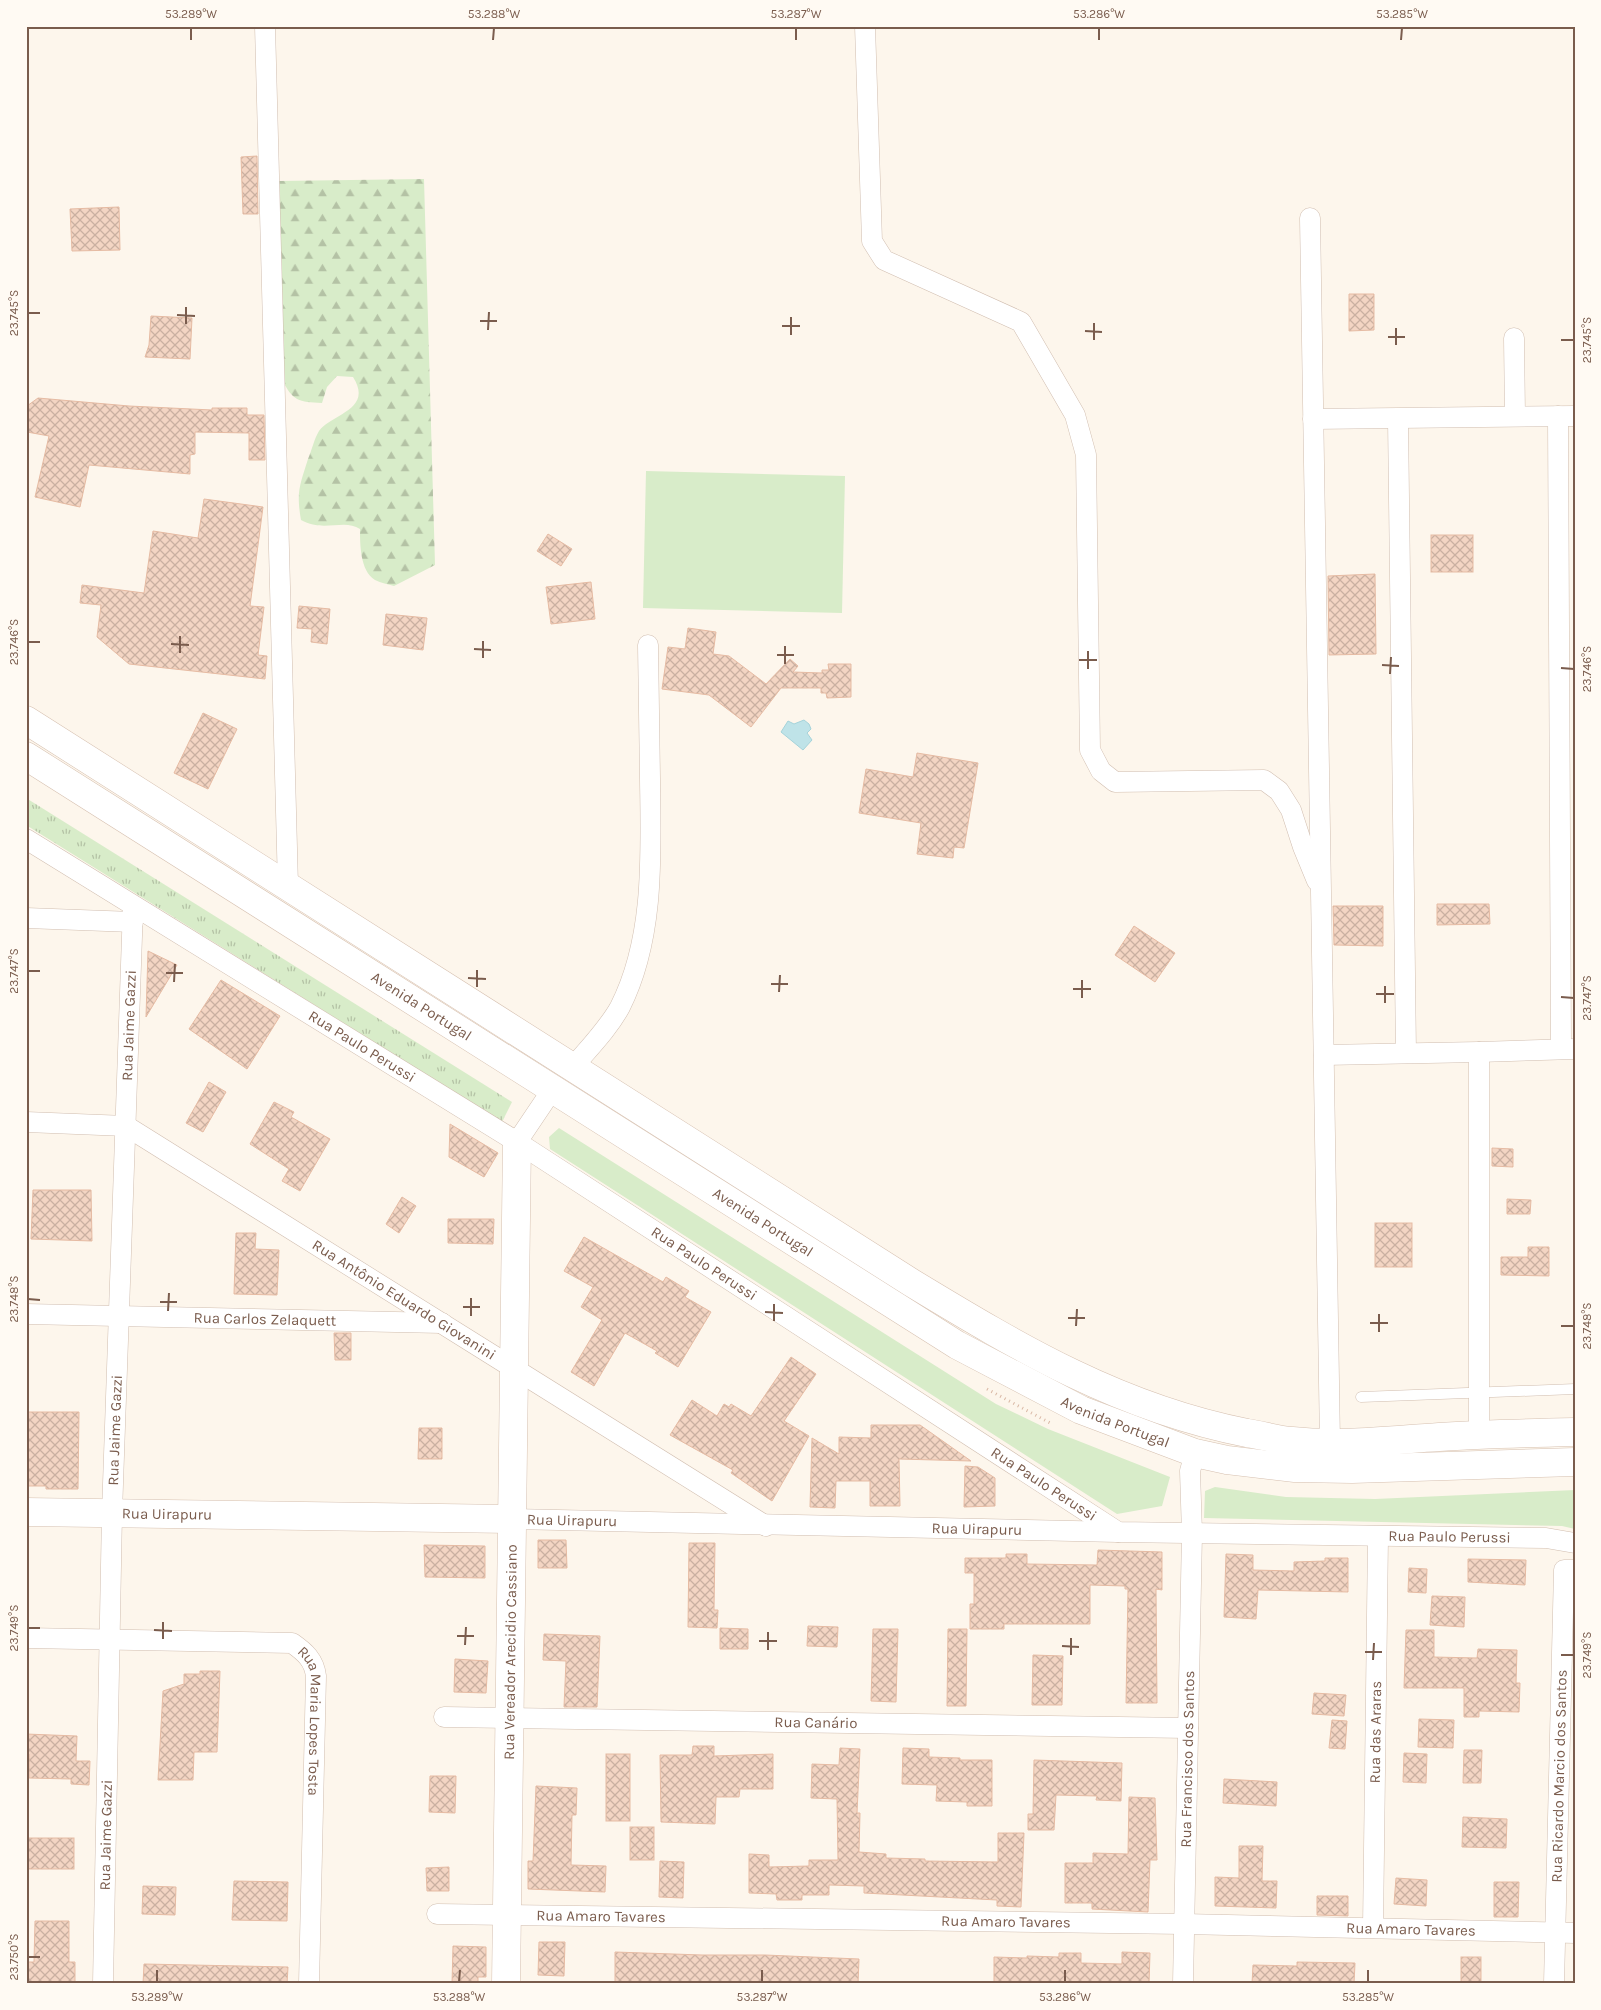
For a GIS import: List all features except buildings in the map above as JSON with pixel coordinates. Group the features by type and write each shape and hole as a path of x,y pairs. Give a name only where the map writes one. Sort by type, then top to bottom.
{"main road":[{"path":"26,720 912,1283 1022,1349 1072,1375 1137,1402 1203,1424 1290,1441 1330,1443 1575,1432"},
{"name":"Avenida Portugal","path":"26,756 836,1270 974,1354 1081,1410 1195,1453 1256,1465 1352,1469 1575,1462"},
{"name":"Rua Vereador Arecidio Cassiano","path":"506,1984 516,1142"},
{"path":"836,1270 852,1245"},
{"path":"896,1307 912,1283"},
{"name":"Rua Uirapuru","path":"26,1512 512,1519"}],"street":[{"path":"265,26 288,886"},
{"path":"866,26 872,242 884,260 1021,322 1075,415 1086,455 1090,750 1101,771 1115,782 1264,780 1279,791 1291,810 1303,847 1321,890"},
{"path":"1310,218 1330,1443"},
{"path":"1514,338 1515,416"},
{"path":"1313,420 1567,416 1568,1049 1324,1055"},
{"path":"1398,419 1406,1053"},
{"path":"573,1066 599,1037 619,1008 638,964 648,904 651,826 648,645"},
{"name":"Rua Paulo Perussi","path":"26,839 133,914 516,1142 1118,1532 1546,1538 1575,1543"},
{"path":"26,918 133,914"},
{"name":"Rua Jaime Gazzi","path":"103,1984 112,1513 133,914"},
{"path":"1479,1052 1479,1435"},
{"path":"516,1142 552,1090"},
{"name":"Rua Antônio Eduardo Giovanini","path":"26,1122 126,1126 766,1526"},
{"name":"Rua Carlos Zelaquett","path":"26,1314 443,1323"},
{"name":"Rua Francisco dos Santos","path":"1183,1984 1192,1533 1190,1471 1195,1453"},
{"name":"Rua Uirapuru","path":"512,1519 766,1526 1118,1532"},
{"name":"Rua das Araras","path":"1373,1928 1378,1537"},
{"name":"Rua Ricardo Marcio dos Santos","path":"1554,1984 1565,1933 1569,1570"},
{"name":"Rua Maria Lopes Tosta","path":"26,1638 292,1643 303,1650 314,1665 309,1984"},
{"name":"Rua Canário","path":"444,1717 1188,1728"},
{"name":"Rua Amaro Tavares","path":"437,1914 1184,1924 1565,1933"}],"lane":[{"path":"1361,1397 1575,1389"}],"green space":[{"path":"424,179 435,565 394,586 375,580 366,570 362,557 360,529 347,525 326,526 309,524 301,520 300,488 316,437 325,425 355,404 358,397 358,388 353,377 337,376 327,387 322,403 307,402 293,396 282,379 278,181"},
{"path":"646,471 845,476 842,613 643,608"},
{"path":"26,798 512,1102 502,1122 26,825"},
{"path":"559,1128 996,1404 1048,1429 1170,1477 1162,1506 1117,1514 550,1149 549,1137"},
{"path":"1215,1487 1286,1497 1375,1499 1575,1490 1575,1529 1562,1526 1204,1518 1205,1491"}],"water":[{"path":"804,720 811,729 807,733 812,740 803,750 781,732 788,721 794,724"}]}
